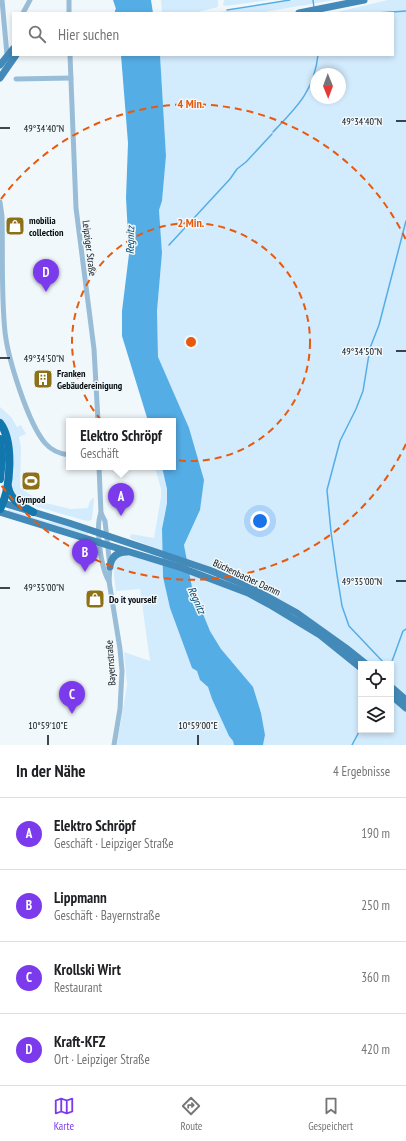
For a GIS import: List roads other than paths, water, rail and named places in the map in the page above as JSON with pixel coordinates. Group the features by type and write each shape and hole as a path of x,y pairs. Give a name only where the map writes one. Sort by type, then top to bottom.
{"highway":[{"path":"0,423 6,432 9,462 2,477 14,500 33,512"},
{"path":"0,440 2,459 1,505"}],"main road":[{"path":"305,12 364,0"},
{"path":"0,65 12,50"},
{"path":"0,78 15,56"},
{"name":"Büchenbacher Damm","path":"1,505 33,512 98,532 151,550 208,573 229,585 260,599 321,633 362,661"},
{"name":"Büchenbacher Damm","path":"0,512 149,558 208,573"},
{"path":"110,567 111,560 116,554 131,552"},
{"name":"Büchenbacher Damm","path":"321,633 358,665"},
{"path":"394,689 406,700"},
{"path":"393,697 406,708"}],"street":[{"path":"2,0 7,55"},
{"path":"24,12 30,0"},
{"path":"69,0 69,12"},
{"name":"Leipziger Straße","path":"70,56 76,208 94,349 98,418"},
{"path":"16,79 71,78"},
{"path":"0,202 2,216 3,304 6,334 15,373 30,416 44,442 49,447 66,454"},
{"path":"99,470 101,513 104,521 107,545"},
{"path":"99,543 98,532 101,513"},
{"name":"Bayernstraße","path":"99,543 106,575 109,581"},
{"name":"Bayernstraße","path":"107,545 110,567 109,581 122,671 120,709 114,745"}],"water":[{"path":"113,0 151,0 153,12 115,12 116,9"},
{"name":"Regnitz","path":"121,56 160,56 166,156 162,201 159,210 162,253 157,311 158,357 189,428 204,480 200,510 184,545 192,587 210,631 221,649 253,687 261,713 265,735 263,745 234,745 212,699 208,687 200,680 197,671 192,668 170,608 163,577 162,529 167,503 167,489 163,470 176,470 176,418 147,418 122,336 122,311 129,254 126,198 128,143"}],"waterway":[{"path":"227,10 290,0"},
{"path":"313,0 314,8"},
{"path":"392,12 406,11"},
{"path":"273,132 303,98 313,79 318,56"},
{"path":"169,245 230,179 237,169 246,162 272,134"},
{"path":"382,661 349,626 342,606 331,532 327,490 340,441 363,391 370,348 379,325 406,221"},
{"path":"392,661 403,631 406,629"},
{"path":"352,745 358,733"}],"place":[{"name":"mobilia collection","path":"15,226"},
{"name":"Kraft-KFZ","path":"46,292"},
{"name":"Franken Gebäudereinigung","path":"43,379"},
{"name":"Gympod","path":"31,481"},
{"name":"Elektro Schröpf","path":"121,516"},
{"name":"Lippmann","path":"85,572"},
{"name":"Do it yourself","path":"95,599"},
{"name":"Krollski Wirt","path":"72,714"}]}
